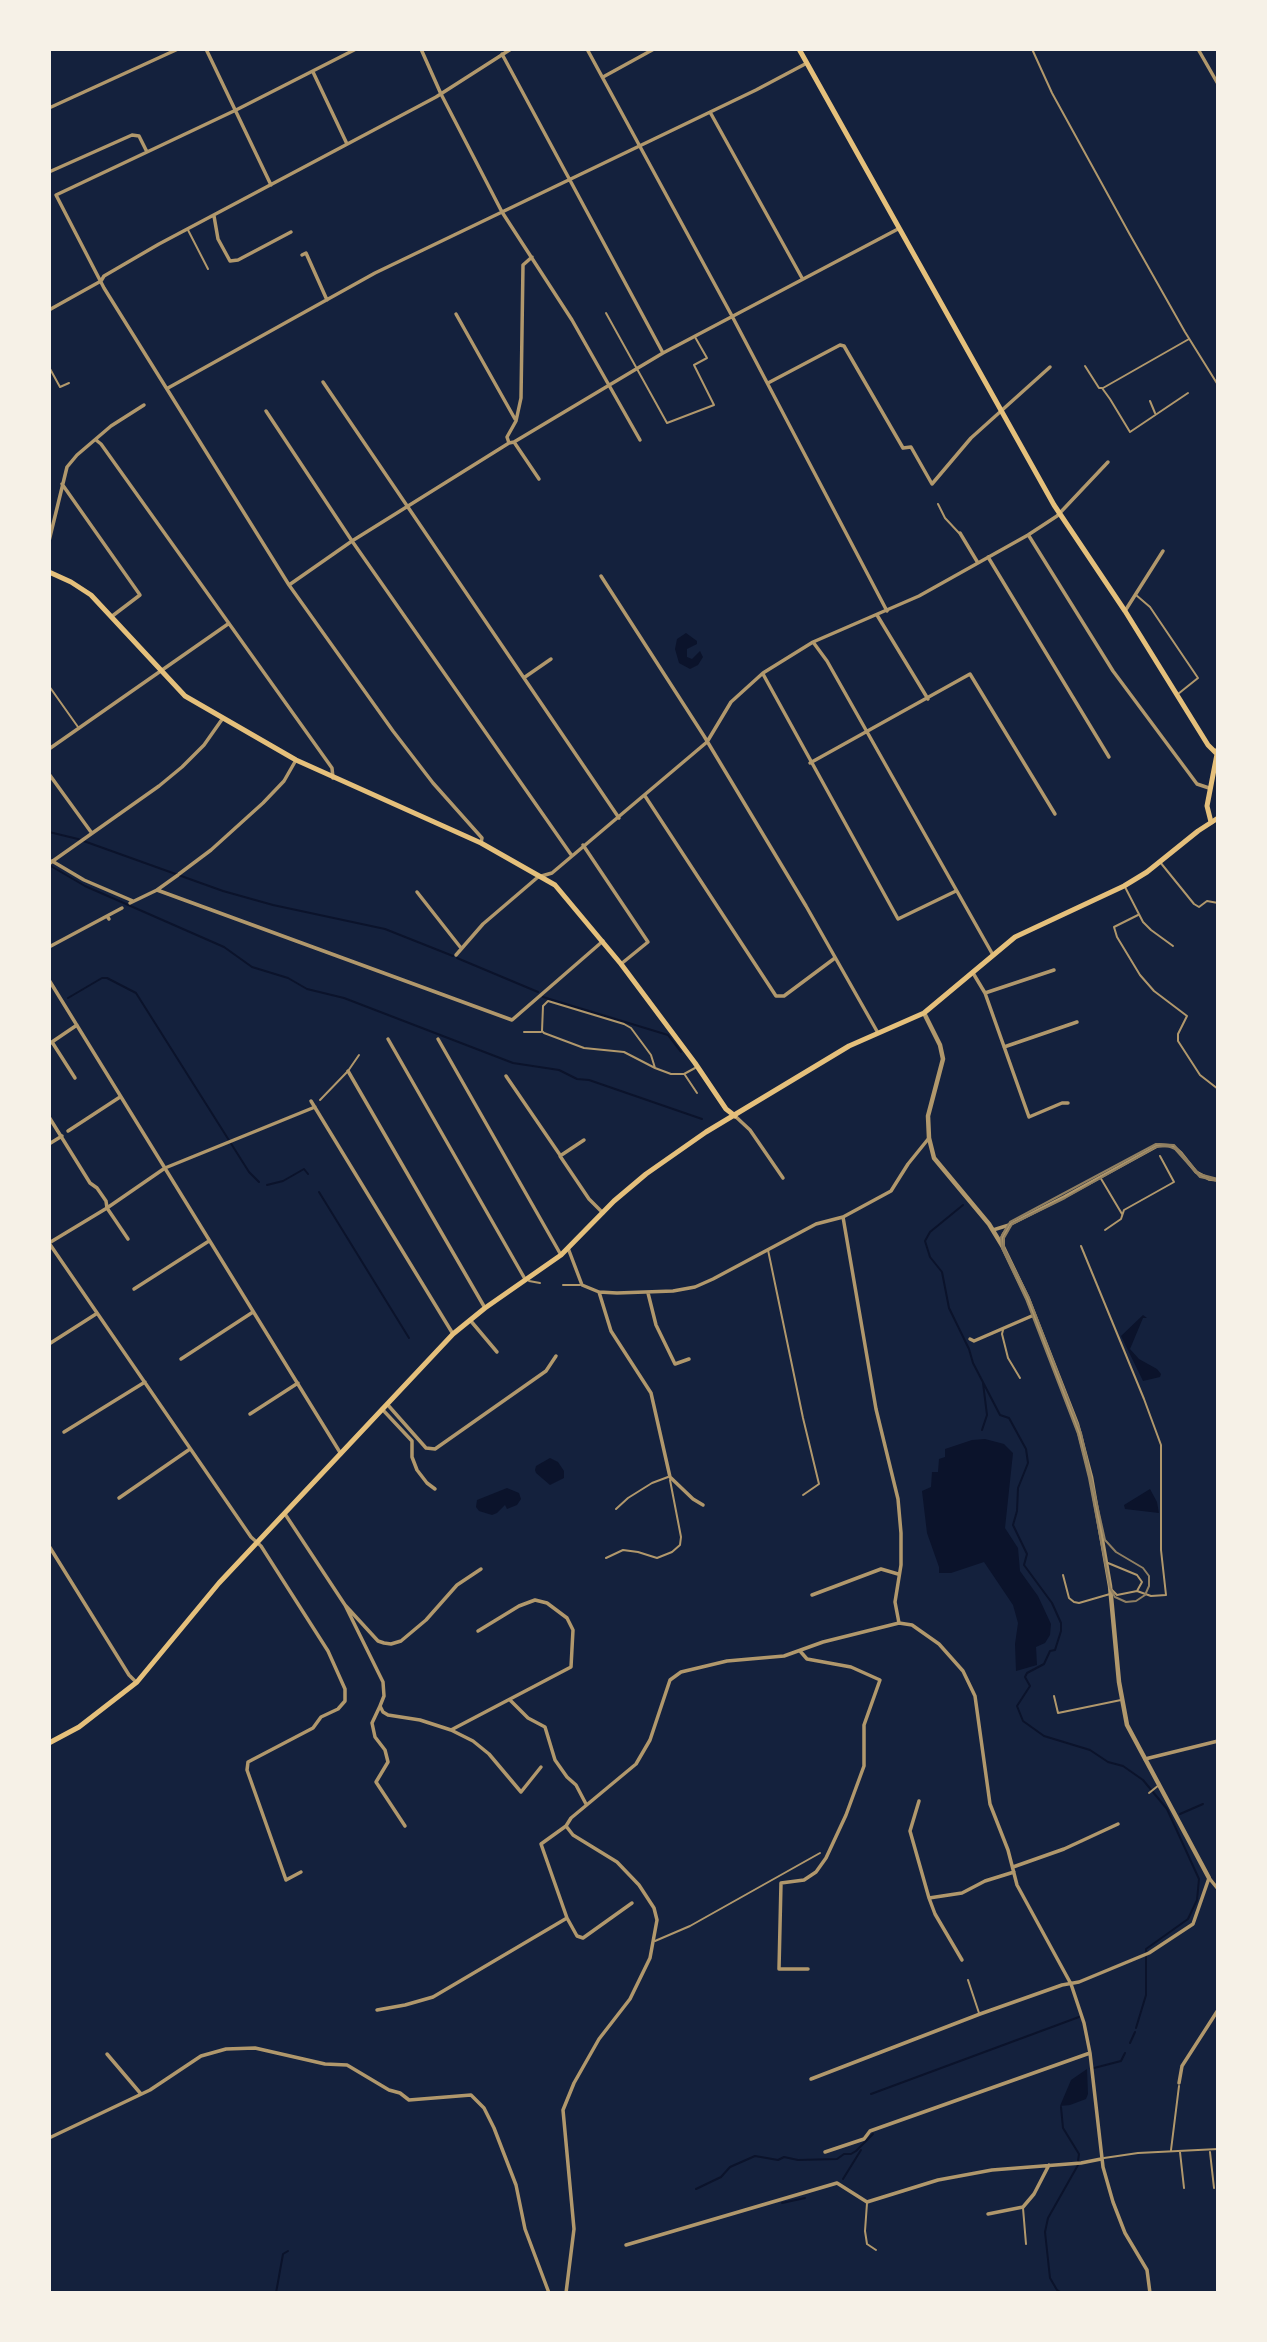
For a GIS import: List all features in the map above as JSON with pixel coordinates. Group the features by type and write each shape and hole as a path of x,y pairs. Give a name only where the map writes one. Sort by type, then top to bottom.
{"main road":[{"path":"799,49 1000,411 1060,513 1208,745 1217,751 1207,806 1210,822"},
{"path":"49,572 90,595 185,696 296,760 481,843 543,876 603,941 726,1109 735,1116"},
{"path":"49,1743 79,1727 137,1682 180,1628 257,1542 453,1334 561,1255 630,1188 664,1161 849,1046 924,1013 1015,937 1124,886 1218,818"}],"street":[{"path":"49,108 178,49"},
{"path":"206,49 271,185"},
{"path":"356,49 236,110 55,195 102,281 289,585 393,731 433,783 482,838 481,843"},
{"path":"421,49 441,94 502,212 610,385 640,440"},
{"path":"49,310 187,229 441,94 511,49"},
{"path":"587,49 768,383 887,611"},
{"path":"603,77 654,49"},
{"path":"1198,49 1218,84"},
{"path":"502,54 663,353"},
{"path":"168,388 375,273 807,63"},
{"path":"313,72 347,144"},
{"path":"710,112 802,278"},
{"path":"49,172 132,135 139,136 146,152"},
{"path":"214,216 218,239 230,261 237,260 291,232"},
{"path":"289,585 407,506 663,353 900,228"},
{"path":"302,255 306,253 327,300"},
{"path":"509,443 507,437 516,421 521,398 523,265 532,257"},
{"path":"456,314 516,421"},
{"path":"768,383 840,345 844,346 903,448 911,447 932,484 971,438 1050,367"},
{"path":"323,383 619,818"},
{"path":"49,541 67,467 111,426 144,405"},
{"path":"266,411 352,541 572,856"},
{"path":"96,440 332,768 333,778"},
{"path":"514,442 538,479"},
{"path":"456,955 483,924 538,877 552,873 707,742 731,702 763,673 813,642 887,611 1028,535 1060,513 1108,462"},
{"path":"62,484 140,595 111,617"},
{"path":"960,533 978,563"},
{"path":"1028,535 1113,671 1197,783 1209,788"},
{"path":"1125,611 1163,551"},
{"path":"988,557 1109,757"},
{"path":"601,576 707,742 806,906 878,1033"},
{"path":"877,615 928,699"},
{"path":"49,749 228,624"},
{"path":"813,642 827,661 993,955"},
{"path":"525,677 551,659"},
{"path":"763,673 898,919 957,891"},
{"path":"810,763 970,674 1055,814"},
{"path":"223,718 204,745 182,767 51,862 132,902 157,890 211,850 284,781 296,760"},
{"path":"49,774 91,832"},
{"path":"645,796 776,996 784,996 835,958"},
{"path":"583,845 648,942 621,964"},
{"path":"157,890 512,1020 603,941"},
{"path":"417,892 461,948"},
{"path":"49,947 122,908"},
{"path":"985,993 1054,970"},
{"path":"973,973 985,993 1029,1118 1062,1103 1068,1103"},
{"path":"49,980 341,1454"},
{"path":"924,1013 940,1045 943,1059 928,1116 929,1138 934,1158 993,1230 1003,1247 1034,1315 1080,1433 1107,1563 1122,1700 1131,1737 1209,1878 1218,1889"},
{"path":"1004,1047 1077,1022"},
{"path":"75,1078 51,1043 77,1025"},
{"path":"388,1039 525,1279"},
{"path":"438,1039 561,1255"},
{"path":"348,1071 485,1308"},
{"path":"506,1076 603,1213"},
{"path":"68,1131 120,1097"},
{"path":"311,1101 453,1334"},
{"path":"301,1871 286,1880 247,1770 248,1762 313,1728 321,1717 338,1709 345,1701 345,1689 328,1651 302,1608 49,1243 165,1168 315,1107"},
{"path":"735,1116 750,1130 783,1178"},
{"path":"49,1117 90,1183 106,1201 107,1208 128,1239"},
{"path":"49,1144 61,1136"},
{"path":"568,1248 582,1285 599,1292 648,1293 695,1287 816,1224 843,1217 891,1191 929,1138"},
{"path":"562,1154 584,1140"},
{"path":"993,1230 1009,1225 1149,1149 1162,1145 1177,1149 1203,1177 1218,1180"},
{"path":"560,1148 562,1154"},
{"path":"843,1217 876,1409 898,1499 901,1565 895,1602 899,1623"},
{"path":"1003,1247 1003,1235 1009,1225"},
{"path":"134,1289 209,1241"},
{"path":"599,1292 611,1331 651,1393 670,1477 703,1505"},
{"path":"648,1293 656,1325 675,1364 689,1359"},
{"path":"181,1359 253,1312"},
{"path":"49,1344 96,1314"},
{"path":"970,1339 974,1341 1034,1315"},
{"path":"470,1320 497,1352"},
{"path":"384,1406 426,1448 435,1449 546,1371 556,1356"},
{"path":"64,1432 145,1382"},
{"path":"250,1413 298,1383"},
{"path":"384,1406 412,1441 412,1457 417,1470 435,1489"},
{"path":"119,1498 190,1449"},
{"path":"284,1513 345,1605 383,1682 384,1696 372,1723 375,1737 385,1749 388,1762 376,1782 405,1826"},
{"path":"49,1546 129,1675 137,1682"},
{"path":"345,1605 378,1640 396,1643 426,1620 457,1585 481,1569"},
{"path":"812,1595 881,1569 898,1574"},
{"path":"451,1730 571,1667 573,1630 567,1618 557,1609 535,1600 519,1606 478,1631"},
{"path":"632,1903 583,1938 577,1936 567,1918 541,1844 566,1826 571,1818 636,1764 650,1740 670,1680 681,1672 714,1663 784,1656 823,1642 899,1623 912,1625 939,1644 963,1671 975,1696 990,1804 1014,1869 1017,1885 1071,1983 1090,2053 1101,2159 1125,2234 1147,2270 1150,2293"},
{"path":"800,1651 814,1662 851,1667 880,1680 864,1725 864,1766 846,1815 816,1872 804,1880 781,1883 779,1969 808,1969"},
{"path":"510,1700 528,1718 545,1727 555,1760 576,1785 586,1805"},
{"path":"380,1706 388,1715 420,1720 451,1730 473,1741 489,1754 521,1792 541,1768"},
{"path":"1145,1759 1218,1741"},
{"path":"919,1801 910,1830 935,1914 962,1960"},
{"path":"929,1898 962,1893 1118,1824"},
{"path":"566,1826 573,1835 617,1862 639,1885 654,1908 657,1920 650,1958 630,1999 599,2039 574,2083 564,2110 574,2228 566,2293"},
{"path":"811,2079 979,2014 1147,1954 1193,1924 1209,1878"},
{"path":"377,2010 433,1997 567,1918"},
{"path":"1179,2082 1182,2066 1218,2010"},
{"path":"49,2138 141,2094 201,2056 226,2049 255,2048 325,2064 353,2067 409,2100 471,2095 484,2108 494,2128 516,2185 525,2229 549,2293"},
{"path":"825,2152 863,2139 870,2131 1090,2053"},
{"path":"107,2054 141,2094"},
{"path":"626,2245 837,2183 867,2202 939,2180 992,2170 1101,2159"},
{"path":"988,2214 1023,2207 1034,2194 1049,2165"}],"lane":[{"path":"1032,49 1039,70 1056,102 1185,332 1218,385"},
{"path":"49,193 55,195"},
{"path":"187,229 208,270"},
{"path":"606,313 667,423 714,405 694,365 707,358 695,336"},
{"path":"1102,388 1190,338"},
{"path":"1085,366 1130,432 1188,393"},
{"path":"49,367 60,387 69,383"},
{"path":"1150,401 1156,414"},
{"path":"938,504 945,518 960,533"},
{"path":"1136,595 1150,607 1198,678 1177,695"},
{"path":"49,686 79,728"},
{"path":"1159,861 1194,904 1199,907 1208,901 1218,903"},
{"path":"1124,886 1138,915 1151,930 1173,946"},
{"path":"1138,915 1114,927 1117,937 1140,975 1154,991 1187,1016 1178,1034 1178,1041 1200,1075 1218,1089"},
{"path":"543,1032 543,1006 548,1001 624,1024 631,1028 651,1055 655,1068"},
{"path":"524,1032 543,1032 588,1049 624,1052 671,1074 684,1074 697,1066"},
{"path":"320,1100 348,1071 359,1055"},
{"path":"684,1074 697,1093"},
{"path":"1105,1230 1121,1219 1124,1210 1174,1182 1160,1156"},
{"path":"1100,1177 1123,1215"},
{"path":"1081,1246 1161,1445 1161,1550 1167,1595 1151,1596 1137,1591 1117,1595 1110,1586"},
{"path":"768,1249 819,1484 803,1494"},
{"path":"525,1279 540,1283"},
{"path":"563,1285 582,1285"},
{"path":"1003,1329 1008,1358 1020,1378"},
{"path":"606,1558 624,1550 657,1558 672,1552 680,1545 681,1537 670,1477 652,1483 616,1509"},
{"path":"1107,1563 1139,1577 1142,1585 1137,1591"},
{"path":"1063,1575 1069,1598 1074,1602 1111,1594"},
{"path":"1055,1696 1058,1713 1122,1700"},
{"path":"1149,1793 1157,1786"},
{"path":"654,1941 690,1926 820,1853"},
{"path":"968,1980 979,2014"},
{"path":"1171,2151 1179,2082"},
{"path":"1101,2159 1218,2149"},
{"path":"1180,2151 1184,2188"},
{"path":"1210,2151 1214,2188"},
{"path":"867,2202 867,2244 876,2250"},
{"path":"1023,2207 1026,2244"}],"water":[{"path":"686,633 697,641 697,644 687,649 687,657 692,659 700,651 703,657 698,665 690,669 679,663 675,649 677,639"},
{"path":"1143,1315 1147,1318 1143,1318 1130,1349 1139,1359 1161,1374 1160,1377 1143,1381 1121,1336"},
{"path":"985,1439 1004,1444 1013,1453 1005,1528 1018,1548 1020,1571 1038,1596 1051,1624 1050,1635 1045,1643 1036,1647 1037,1665 1016,1671 1015,1644 1018,1623 1013,1605 984,1562 951,1573 939,1573 927,1533 922,1491 931,1487 932,1472 938,1472 939,1459 945,1457 945,1449 972,1440"},
{"path":"550,1458 558,1462 564,1471 564,1478 550,1485 535,1470 536,1466"},
{"path":"507,1488 519,1493 521,1499 517,1505 507,1509 505,1505 492,1515 479,1511 476,1507 477,1500"},
{"path":"1150,1489 1159,1513 1125,1509 1124,1505"},
{"path":"1087,2069 1086,2099 1060,2106 1071,2080"}],"waterway":[{"path":"49,832 78,839 223,891 273,905 385,929 453,956"},
{"path":"49,865 85,886 224,947 252,967 288,978 307,989 344,998 513,1063 559,1070 577,1079 589,1080 702,1119"},
{"path":"457,958 538,992"},
{"path":"68,998 102,978 136,993 249,1172 259,1182"},
{"path":"543,997 668,1035 681,1052"},
{"path":"267,1185 283,1181 304,1169 308,1174"},
{"path":"319,1192 409,1338"},
{"path":"963,1205 930,1232 925,1241 930,1257 942,1272 949,1308 973,1363 1000,1415 1009,1418 1026,1449 1028,1463 1018,1488 1013,1525 1027,1554 1024,1565 1052,1603 1061,1623 1055,1650 1050,1651 1044,1664 1027,1673 1025,1677 1030,1686 1017,1706 1023,1721 1044,1736 1090,1750 1108,1762 1123,1766 1143,1780 1167,1809 1199,1879 1197,1900 1188,1919 1146,1949 1146,1995 1136,2028"},
{"path":"982,1430 987,1415 983,1383"},
{"path":"1180,1814 1203,1804"},
{"path":"871,2094 1079,2017"},
{"path":"1130,2043 1135,2032"},
{"path":"1094,2068 1121,2061 1125,2053"},
{"path":"1061,2107 1063,2128 1079,2154 1078,2161"},
{"path":"696,2189 721,2177 730,2167 755,2156 778,2160 784,2157 798,2160 837,2159 856,2151 873,2134"},
{"path":"843,2179 861,2150"},
{"path":"1062,2293 1050,2278 1045,2232 1048,2218 1078,2165"},
{"path":"782,2203 805,2198"},
{"path":"276,2293 283,2254 288,2251"}],"tram line":[{"path":"1218,1179 1199,1174 1174,1145 1156,1144 1010,1222 1001,1237 1002,1248 1026,1299 1078,1434 1110,1588 1115,1597 1126,1602 1136,1601 1145,1595 1149,1576 1143,1568 1116,1552 1105,1540 1081,1433 1029,1298 1004,1248 1004,1238 1012,1224 1156,1147 1168,1146 1175,1149 1200,1177 1218,1181"}]}
